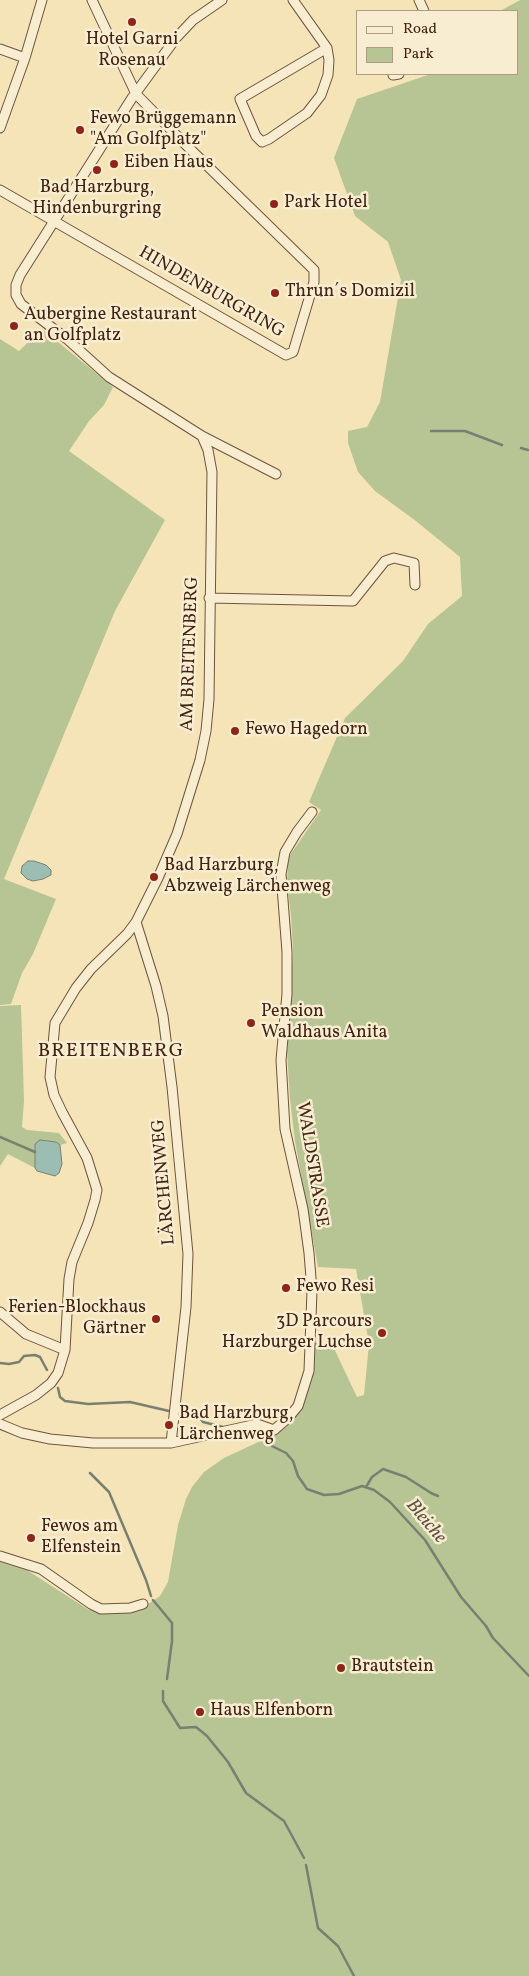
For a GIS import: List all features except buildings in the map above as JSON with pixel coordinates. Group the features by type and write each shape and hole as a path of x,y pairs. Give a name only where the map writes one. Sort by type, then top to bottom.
{"street":[{"path":"0,128 25,58 42,0"},
{"path":"92,0 136,94"},
{"path":"222,0 193,20 176,38 136,94 20,276 16,285 16,295 21,304 67,338 109,377 202,436 276,474"},
{"path":"293,0 327,48 329,60 328,75 321,95 307,113 269,140 262,142 256,136 240,99 327,48"},
{"path":"0,49 25,58"},
{"name":"HINDENBURGRING","path":"56,222 286,355 293,352 314,282 314,270 136,94"},
{"path":"0,190 56,222"},
{"name":"AM BREITENBERG","path":"0,1415 36,1395 51,1383 58,1373 64,1350 72,1262 88,1223 97,1190 87,1158 54,1095 50,1077 55,1023 91,969 127,934 136,922 177,834 200,760 206,731 212,472 208,450 202,436"},
{"path":"210,598 353,601 385,561 394,558 414,563 415,585"},
{"name":"WALDSTRASSE","path":"171,1443 257,1424 274,1430 298,1406 309,1371 312,1291 309,1253 303,1209 285,1129 281,1060 287,994 288,952 281,874 285,852 312,812"},
{"name":"LÄRCHENWEG","path":"136,922 156,986 163,1016 172,1087 188,1254 187,1300 171,1443"},
{"path":"0,1312 26,1334 64,1350"},
{"path":"0,1424 22,1433 50,1439 93,1443 171,1443"},
{"path":"0,1556 41,1569 101,1609 130,1608 143,1604"}],"green space":[{"path":"520,0 529,0 529,1976 0,1976 0,1561 22,1567 89,1610 129,1612 144,1607 160,1596 168,1582 178,1525 192,1487 204,1472 224,1458 267,1438 285,1428 292,1421 299,1410 314,1343 331,1342 357,1397 364,1395 369,1344 356,1269 318,1267 295,1141 287,1052 293,952 287,883 288,858 321,810 309,802 345,718 403,661 428,624 462,596 460,557 375,491 358,472 348,443 348,431 367,427 380,402 401,280 388,242 355,216 334,158 357,99 428,75 519,75 519,10 502,10"},
{"path":"42,329 113,387 104,405 89,421 69,451 165,520 115,611 4,879 56,899 33,954 22,973 11,1004 0,1005 0,339 19,351"},
{"path":"21,1005 24,1101 22,1127 27,1130 59,1133 67,1143 60,1145 56,1142 41,1140 35,1144 35,1168 8,1154 0,1166 0,1006"}],"water":[{"path":"28,861 46,865 51,870 51,875 33,881 27,879 21,873 22,866"},
{"path":"40,1140 56,1142 60,1145 62,1164 59,1173 55,1176 37,1171 35,1168 35,1144"}],"waterway":[{"path":"431,431 465,431 502,445"},
{"path":"521,448 528,450"},
{"path":"0,1137 35,1152"},
{"name":"Bleiche","path":"0,1363 19,1362 24,1356 35,1355 40,1357 47,1370"},
{"name":"Bleiche","path":"58,1388 60,1397 65,1401 88,1404 130,1402 169,1411"},
{"name":"Bleiche","path":"183,1415 197,1414 203,1422 223,1427"},
{"name":"Bleiche","path":"272,1446 286,1453 293,1461 298,1476 307,1489 324,1495 339,1494 362,1486 374,1490 390,1502 425,1540 461,1597 486,1626 493,1638 529,1676"},
{"path":"366,1487 372,1477 383,1469 406,1477 438,1496"},
{"path":"90,1473 109,1492 151,1596"},
{"path":"153,1600 172,1623 172,1641 167,1679"},
{"path":"163,1691 163,1701 180,1728 196,1727 207,1736 228,1762 246,1793 284,1821 304,1858"},
{"path":"306,1865 318,1928 338,1946 354,1976"}],"place":[{"name":"Hotel Garni Rosenau","path":"132,22"},
{"name":"Fewo Brüggemann \"Am Golfplatz\"","path":"80,130"},
{"name":"Eiben Haus","path":"114,164"},
{"name":"Bad Harzburg, Hindenburgring","path":"97,170"},
{"name":"Park Hotel","path":"274,204"},
{"name":"Thrun´s Domizil","path":"275,293"},
{"name":"Aubergine Restaurant an Golfplatz","path":"14,326"},
{"name":"Fewo Hagedorn","path":"235,731"},
{"name":"Bad Harzburg, Abzweig Lärchenweg","path":"154,877"},
{"name":"Pension Waldhaus Anita","path":"251,1023"},
{"name":"Fewo Resi","path":"286,1288"},
{"name":"Ferien-Blockhaus Gärtner","path":"156,1319"},
{"name":"3D Parcours Harzburger Luchse","path":"382,1333"},
{"name":"Bad Harzburg, Lärchenweg","path":"169,1425"},
{"name":"Fewos am Elfenstein","path":"31,1538"},
{"name":"Brautstein","path":"341,1668"},
{"name":"Haus Elfenborn","path":"200,1712"}],"district":[{"name":"BREITENBERG","path":"111,1052"}]}
